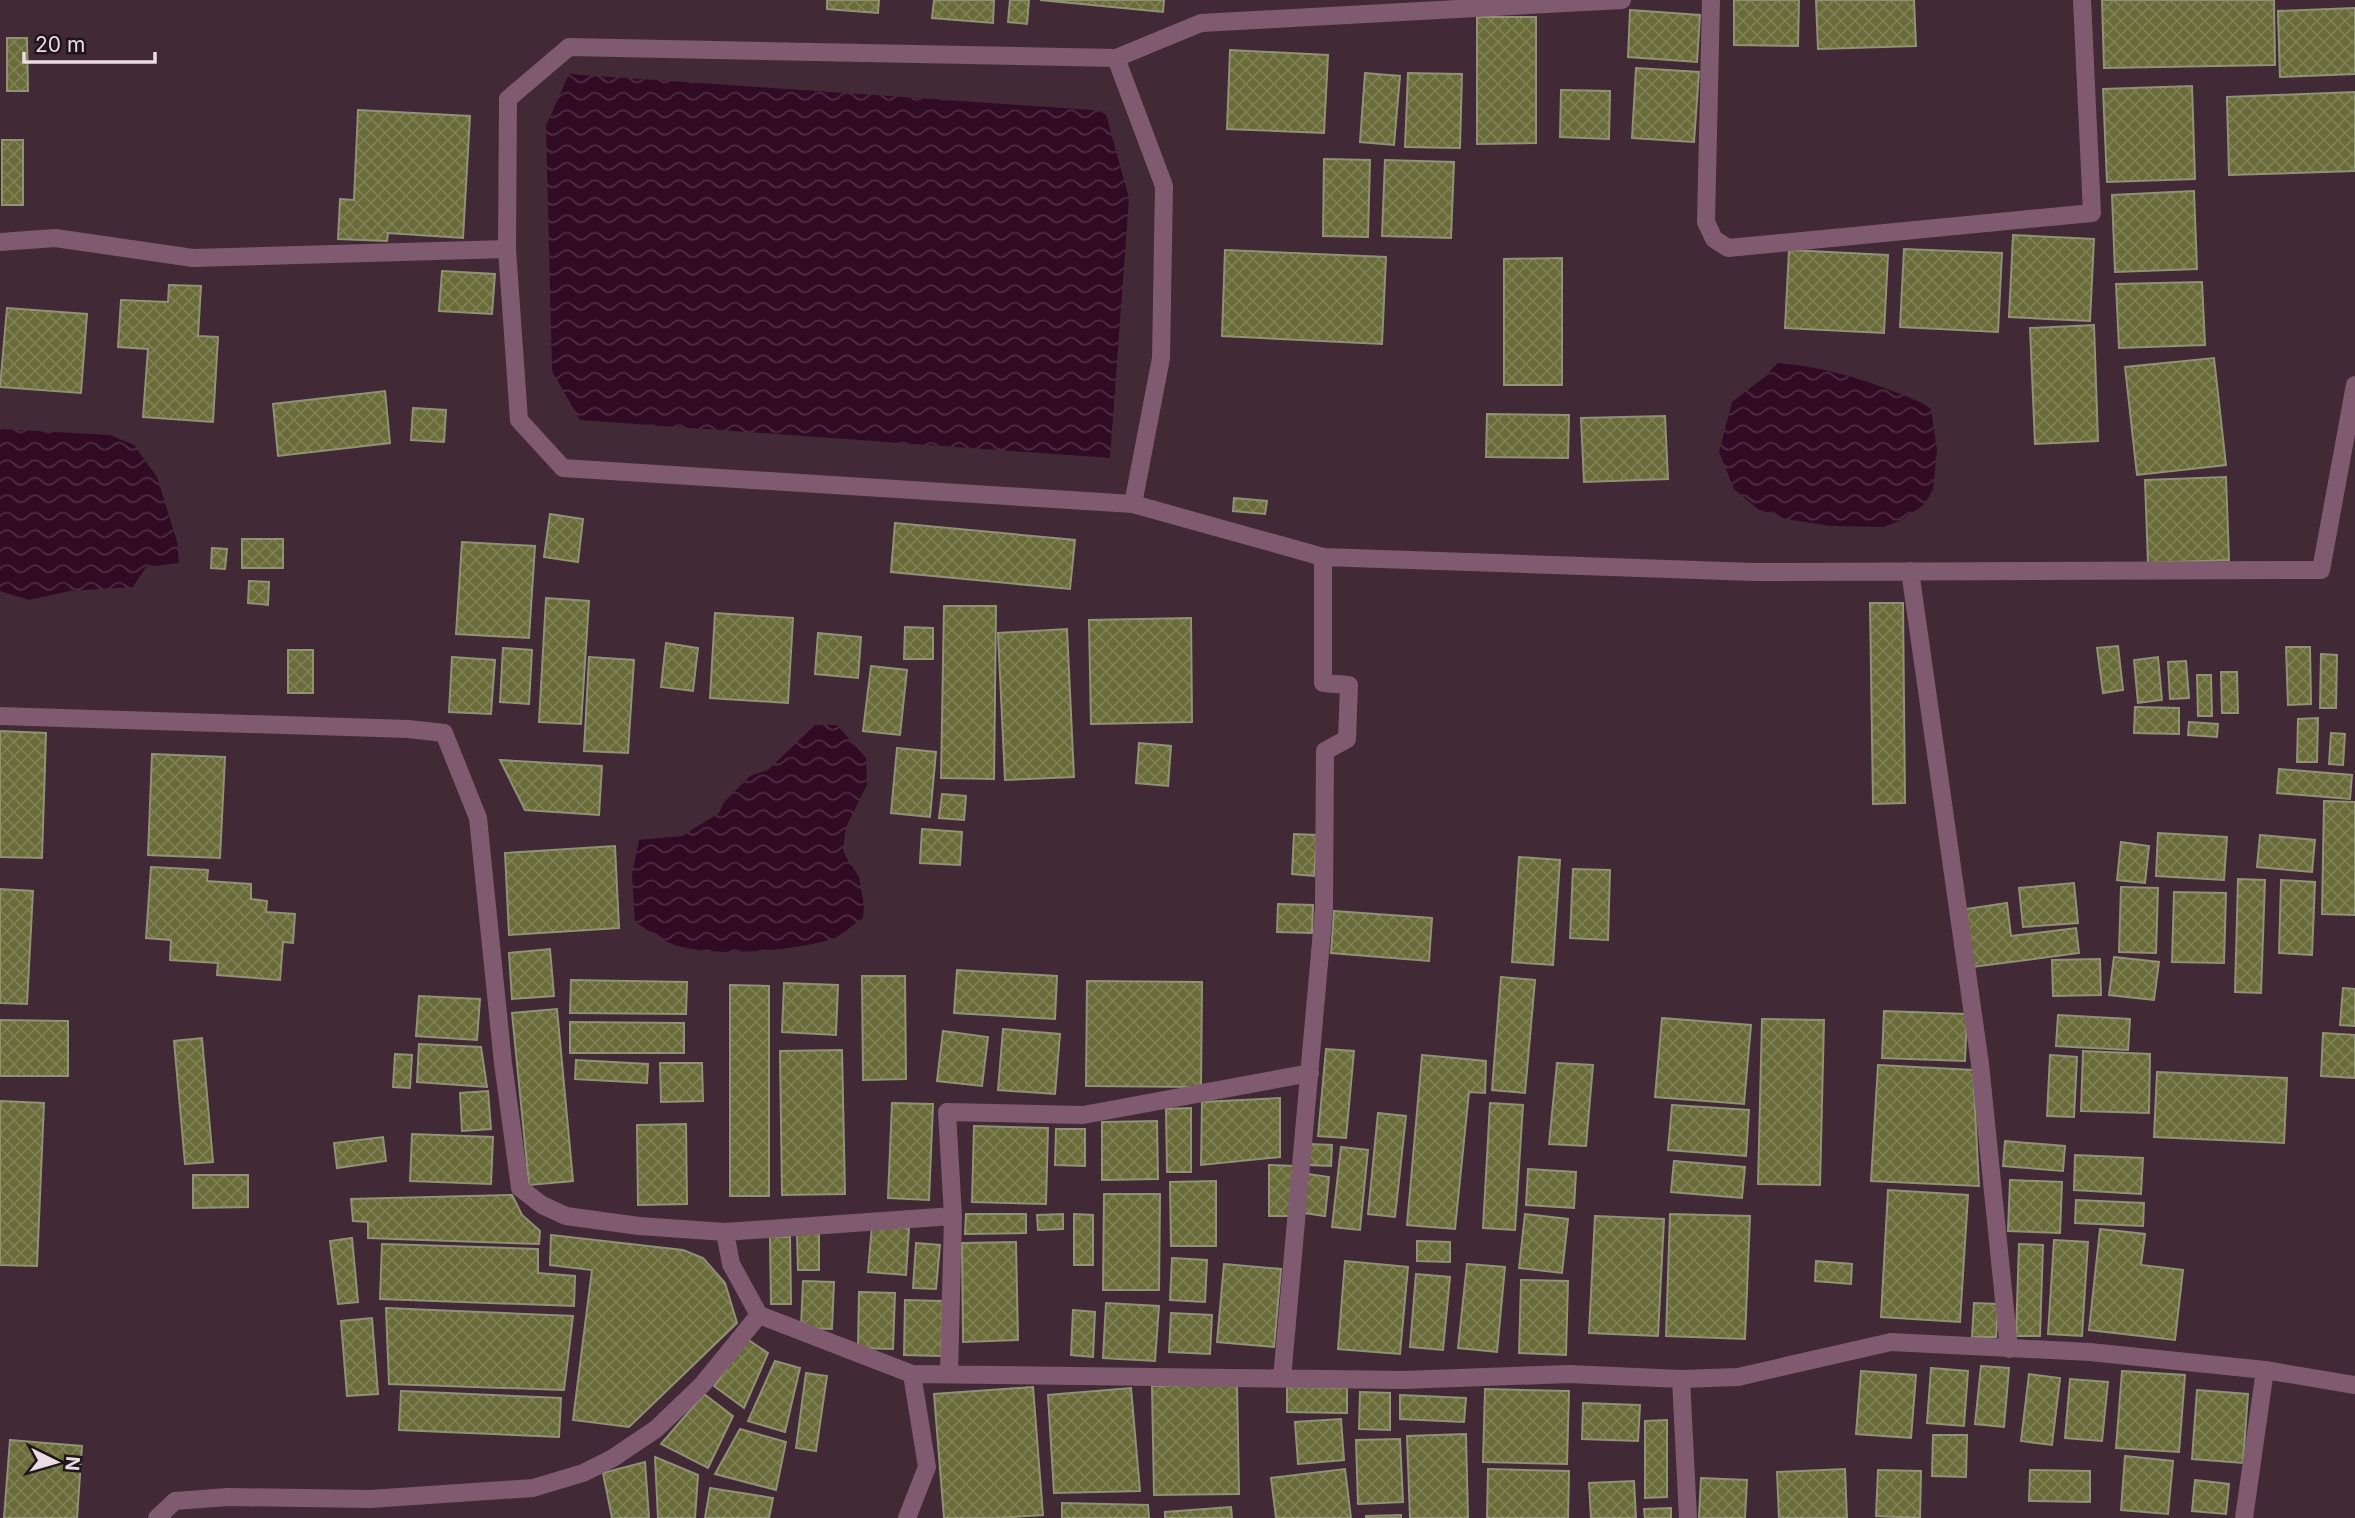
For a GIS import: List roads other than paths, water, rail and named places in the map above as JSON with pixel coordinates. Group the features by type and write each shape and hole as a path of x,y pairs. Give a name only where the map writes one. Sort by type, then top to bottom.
{"street":[{"path":"1622,0 1200,23 1116,58 569,47 509,99 507,249 519,420 564,468 1133,504 1323,557 1754,572 2321,570 2355,385"},
{"path":"1712,0 1706,222 1714,239 1728,248 2092,213 2082,0"},
{"path":"1116,58 1164,186 1161,358 1133,504"},
{"path":"0,242 55,239 193,258 507,249"},
{"path":"1282,1378 1324,908 1325,751 1347,739 1349,685 1323,683 1323,557"},
{"path":"1910,571 1980,1064 2008,1349"},
{"path":"0,716 408,729 444,733 478,818 503,1063 520,1188 542,1205 566,1216 639,1226 725,1232 953,1216"},
{"path":"949,1374 953,1216 947,1112 1083,1115 1310,1073"},
{"path":"725,1232 731,1264 759,1315 912,1374 1403,1380 1569,1374 1681,1379 1738,1377 1891,1342 2090,1352 2265,1370 2355,1385"},
{"path":"157,1518 175,1502 228,1497 370,1499 533,1488 583,1473 613,1458 656,1429 702,1385 759,1315"},
{"path":"2244,1518 2265,1370"},
{"path":"906,1518 928,1467 912,1374"},
{"path":"1681,1379 1688,1518"}],"water":[{"path":"569,74 1105,111 1129,198 1110,458 580,420 552,371 546,126"},
{"path":"1778,363 1816,368 1852,377 1905,396 1931,409 1937,450 1933,489 1925,504 1900,521 1883,527 1831,526 1786,519 1758,509 1734,489 1719,452 1732,402"},
{"path":"0,429 110,435 134,445 157,477 177,542 179,563 146,567 133,587 70,591 29,600 0,591"},
{"path":"815,725 837,725 866,758 867,785 846,827 843,849 859,877 864,906 863,918 832,939 775,950 729,952 672,944 635,922 632,875 639,840 682,836 719,813 724,802 750,776 768,770"}]}
